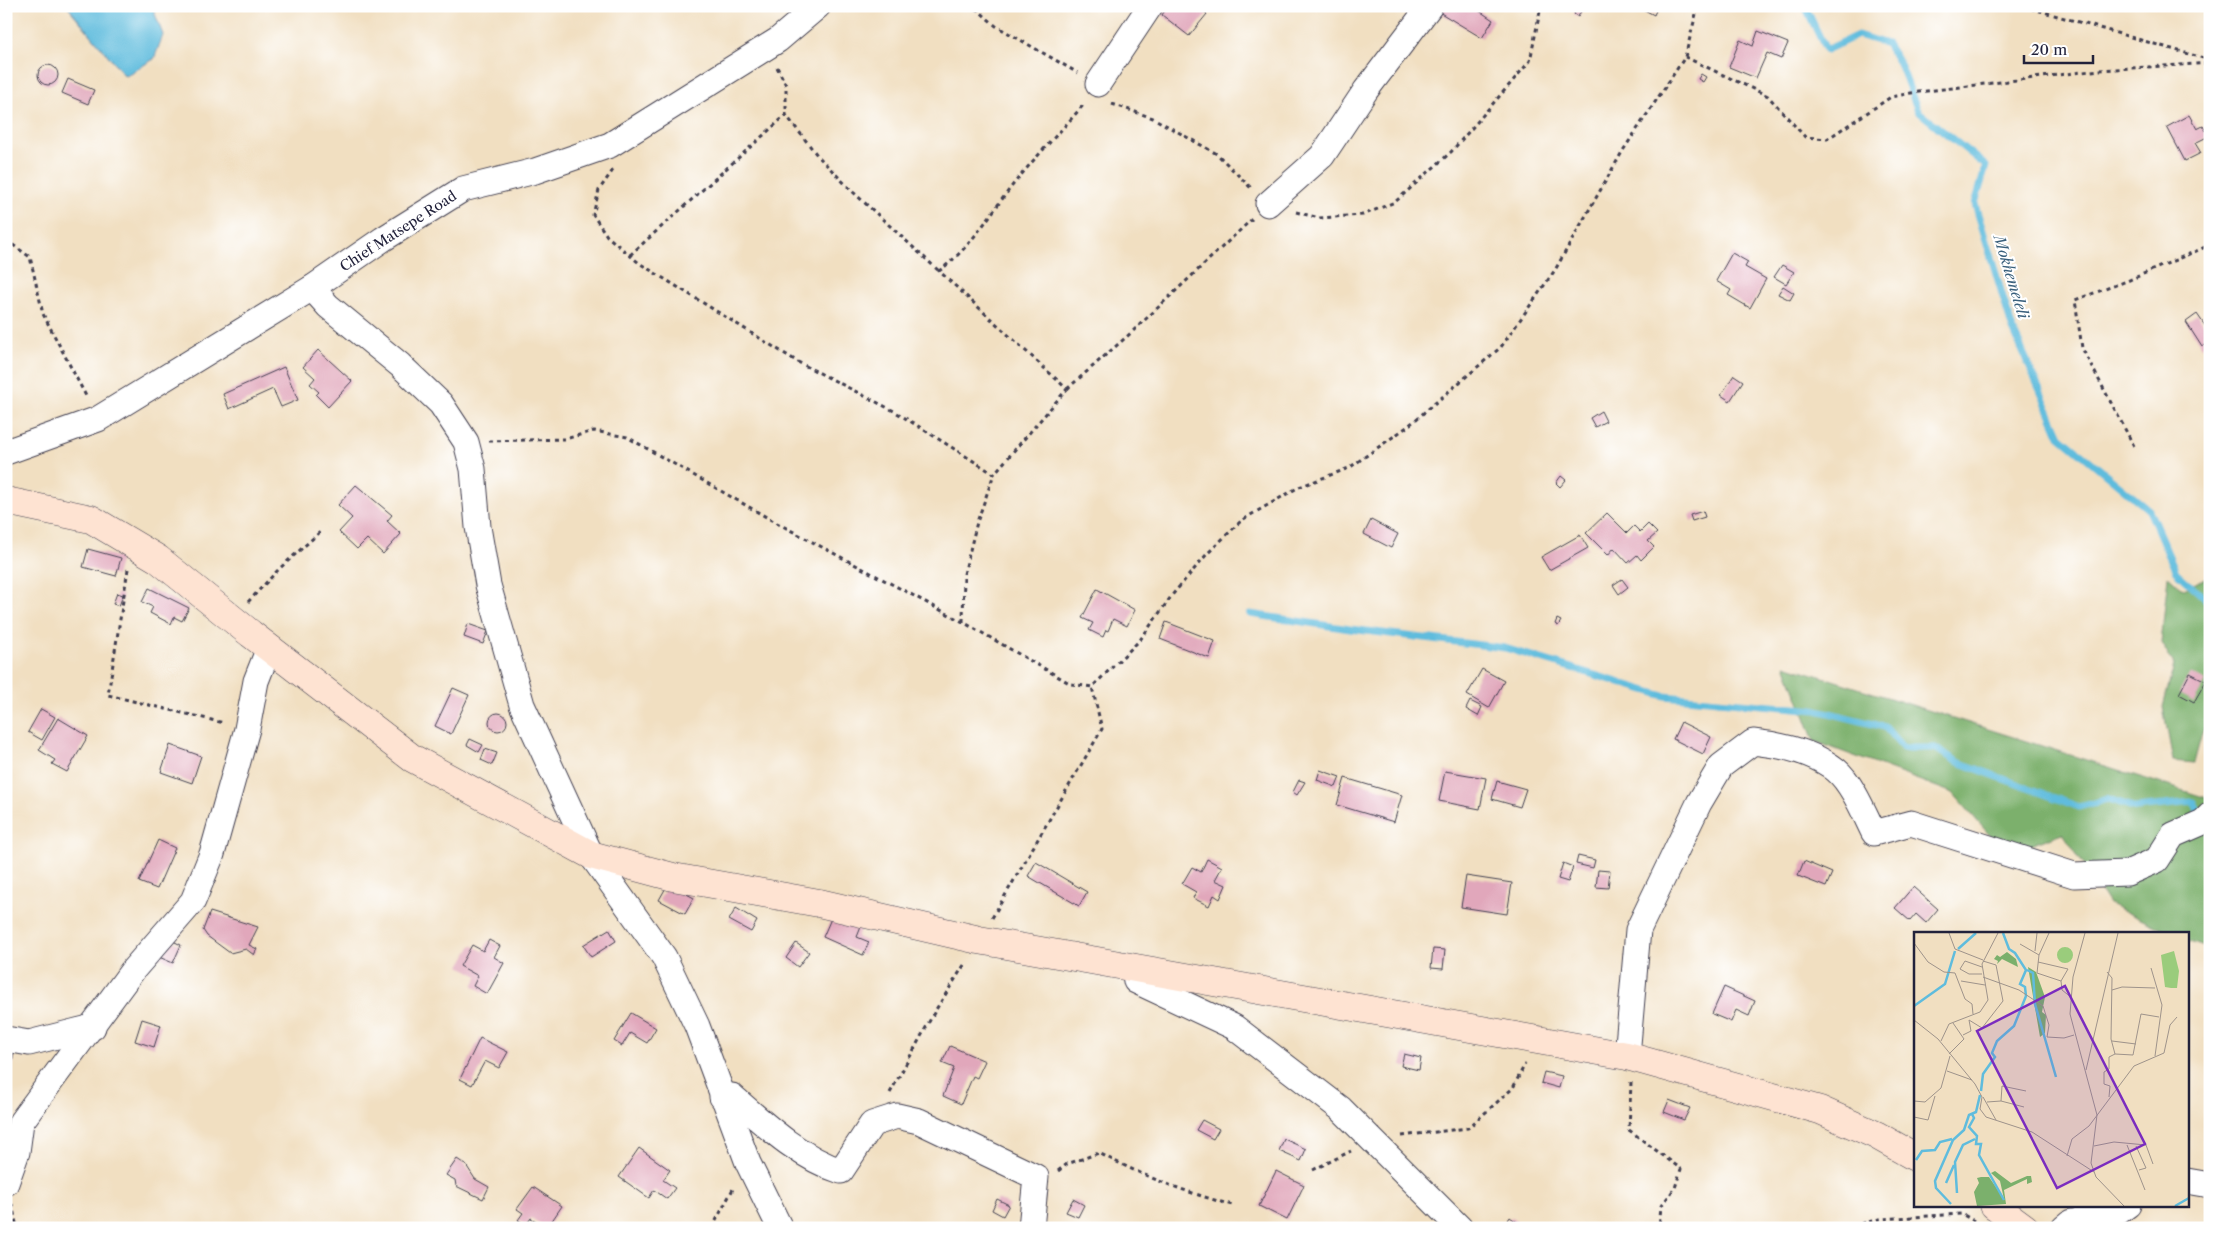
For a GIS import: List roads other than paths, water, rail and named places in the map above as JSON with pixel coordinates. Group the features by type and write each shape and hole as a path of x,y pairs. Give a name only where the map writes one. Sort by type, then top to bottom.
{"street":[{"name":"Chief Matsepe Road","path":"6,452 98,419 312,288 383,239 463,188 534,171 610,146 778,40 818,6"},
{"path":"1094,90 1150,6"},
{"path":"1268,204 1322,156 1366,90 1430,6"},
{"path":"312,288 328,306 400,365 441,404 466,442 473,469 478,527 488,585 522,705 591,855 664,957 697,1026 722,1097 748,1162 780,1228"},
{"path":"6,501 91,519 158,559 269,648 412,758 591,855 673,877 819,903 979,940 1627,1056 1820,1110 1876,1135 1914,1156"},
{"path":"6,1183 17,1152 14,1122 93,1027 133,970 193,901 212,854 247,729 256,681 269,648"},
{"path":"1627,1056 1638,930 1699,803 1721,766 1753,742 1778,744 1810,756 1837,771 1855,795 1874,833 1911,823 2074,875 2127,873 2157,860 2173,835 2203,822 2210,816"},
{"path":"1134,968 1136,981 1234,1027 1341,1109 1460,1228"},
{"path":"6,1039 29,1043 93,1027"},
{"path":"722,1097 732,1096 770,1129 824,1166 841,1171 872,1124 896,1116 919,1121 1036,1177 1031,1228"},
{"path":"2188,1181 2210,1185"},
{"path":"2064,1228 2071,1222 2112,1216 2127,1206"},
{"path":"1986,1214 2025,1228"}],"water":[{"path":"67,6 152,6 163,35 154,59 125,76"}],"waterway":[{"name":"Mokhemeleli","path":"1805,6 1826,50 1858,35 1887,44 1901,66 1918,111 1986,166 1975,204 2012,327 2060,436 2149,510 2176,572 2210,603"},
{"path":"1250,614 1350,629 1505,648 1664,696 1817,710 1885,727 1903,748 1935,748 1958,762 2079,807 2108,799 2136,808 2193,802 2201,818"}]}
